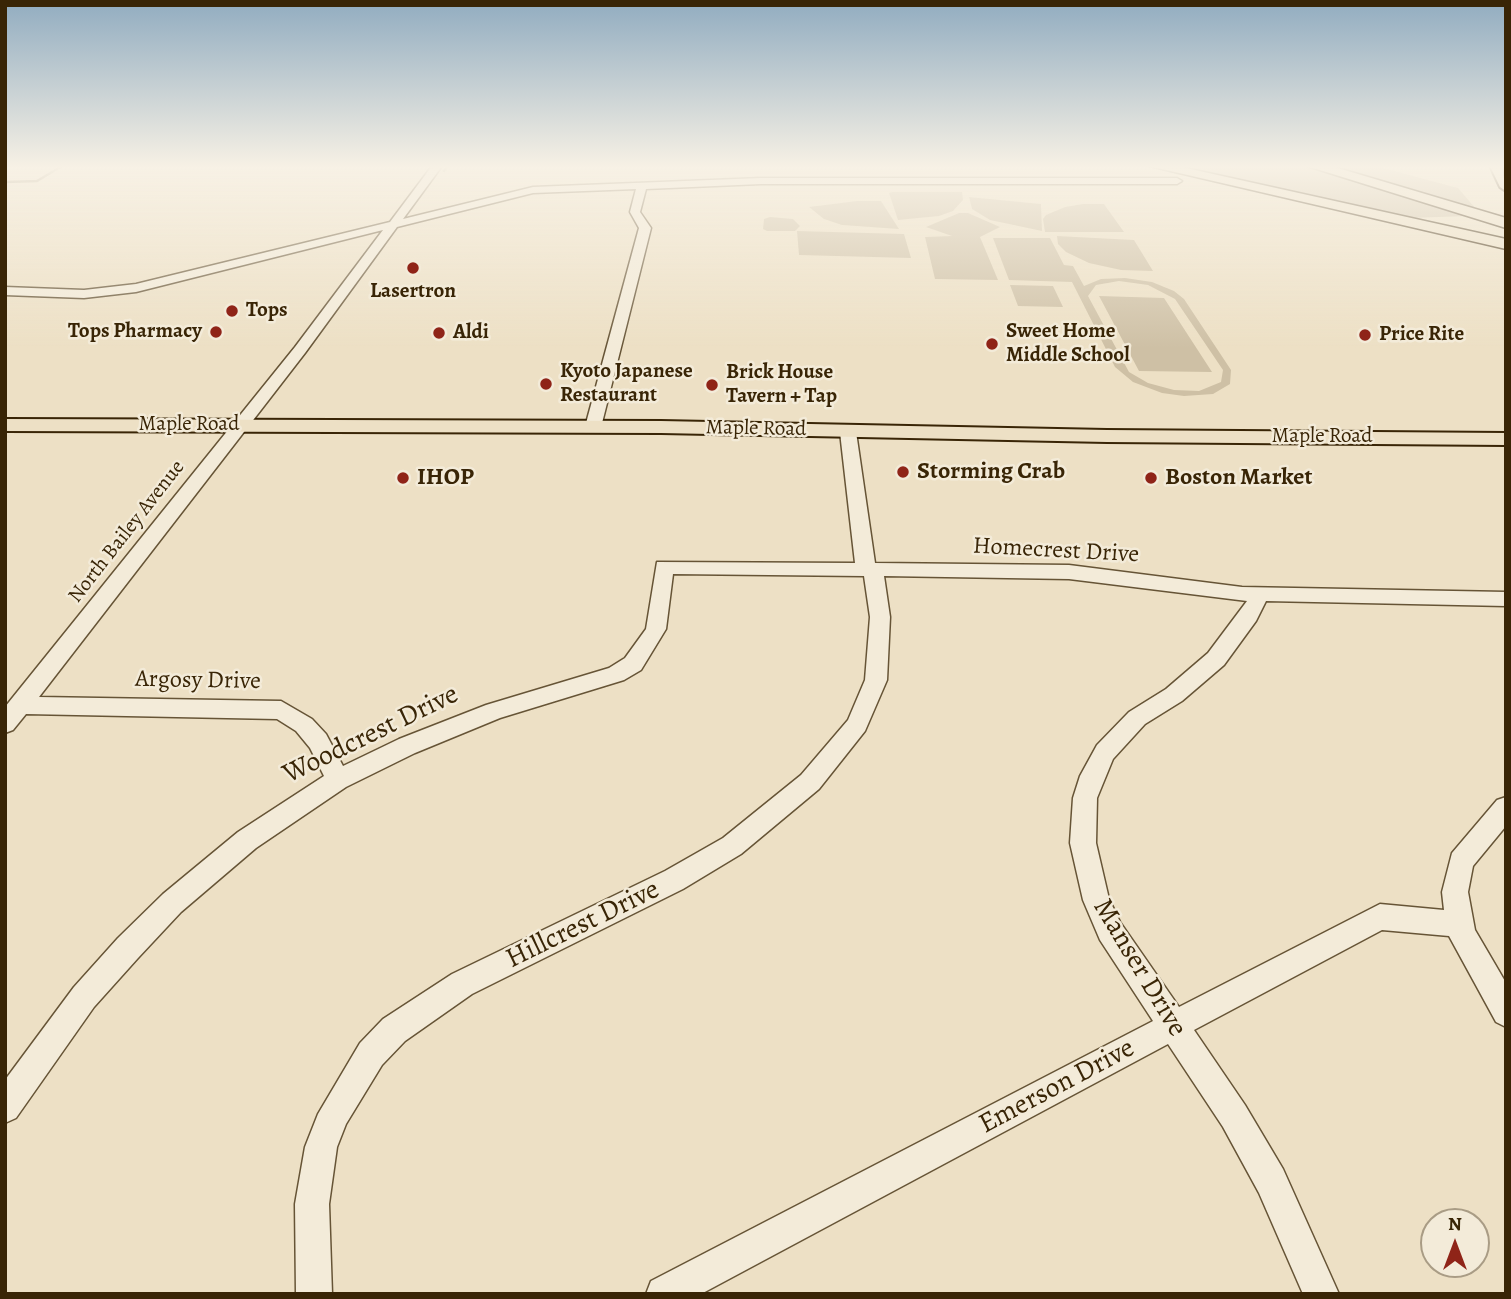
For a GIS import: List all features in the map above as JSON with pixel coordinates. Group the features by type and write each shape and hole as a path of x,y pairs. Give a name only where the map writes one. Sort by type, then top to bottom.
{"highway":[{"path":"1476,227 1504,232"},
{"path":"1481,227 1504,232"},
{"path":"1484,227 1504,232"}],"main road":[{"name":"Maple Road","path":"5,425 593,427 1506,439"}],"street":[{"path":"5,291 84,294 127,290 361,227"},
{"name":"North Bailey Avenue","path":"5,724 296,356 392,227"},
{"path":"593,427 644,227"},
{"name":"Hillcrest Drive","path":"314,1294 312,1203 321,1147 345,1093 371,1054 394,1030 462,984 674,880 732,846 810,782 856,725 876,680 880,617 869,569 848,432"},
{"name":"Homecrest Drive","path":"656,629 664,568 1069,572 1260,594 1506,599"},
{"name":"Manser Drive","path":"1260,594 1242,626 1216,659 1118,736 1092,776 1085,798 1083,843 1096,900 1110,931 1234,1116 1271,1181 1306,1252 1321,1294"},
{"name":"Woodcrest Drive","path":"5,1107 84,997 172,903 247,840 338,780 461,723 616,674 642,654 656,629"},
{"name":"Argosy Drive","path":"20,705 281,710 304,724 318,741 338,780"},
{"path":"1506,808 1461,861 1455,892 1459,924 1506,1012"},
{"name":"Emerson Drive","path":"664,1294 1380,916 1459,924"}],"shaded area":[{"path":"763,227 799,227 795,231 763,229"},
{"path":"865,227 897,227 899,229"},
{"path":"926,227 1000,227 980,237 998,280 935,279 925,237 952,236"},
{"path":"1021,227 1042,227 1042,231"},
{"path":"1044,227 1120,227 1124,232 1045,232"},
{"path":"797,231 904,234 911,258 799,255"},
{"path":"1057,236 1134,240 1153,271 1121,270 1089,263 1066,252 1058,244"},
{"path":"993,238 1050,238 1064,265 1073,266 1084,286 1101,279 1125,278 1152,282 1174,291 1184,299 1231,370 1230,384 1213,394 1184,396 1162,393 1133,382 1115,367 1072,282 1009,280","holes":["1119,281 1148,285 1175,299 1223,370 1221,382 1199,391 1174,390 1148,383 1129,372 1088,296 1096,285"]},
{"path":"1010,285 1053,286 1063,307 1018,306"},
{"path":"1099,296 1164,298 1212,372 1139,371"}],"place":[{"name":"Lasertron","path":"413,268"},
{"name":"Tops","path":"232,311"},
{"name":"Tops Pharmacy","path":"216,332"},
{"name":"Aldi","path":"439,333"},
{"name":"Price Rite","path":"1365,335"},
{"name":"Sweet Home Middle School","path":"992,344"},
{"name":"Kyoto Japanese Restaurant","path":"546,384"},
{"name":"Brick House Tavern + Tap","path":"712,385"},
{"name":"Storming Crab","path":"903,472"},
{"name":"IHOP","path":"403,478"},
{"name":"Boston Market","path":"1151,478"}]}
